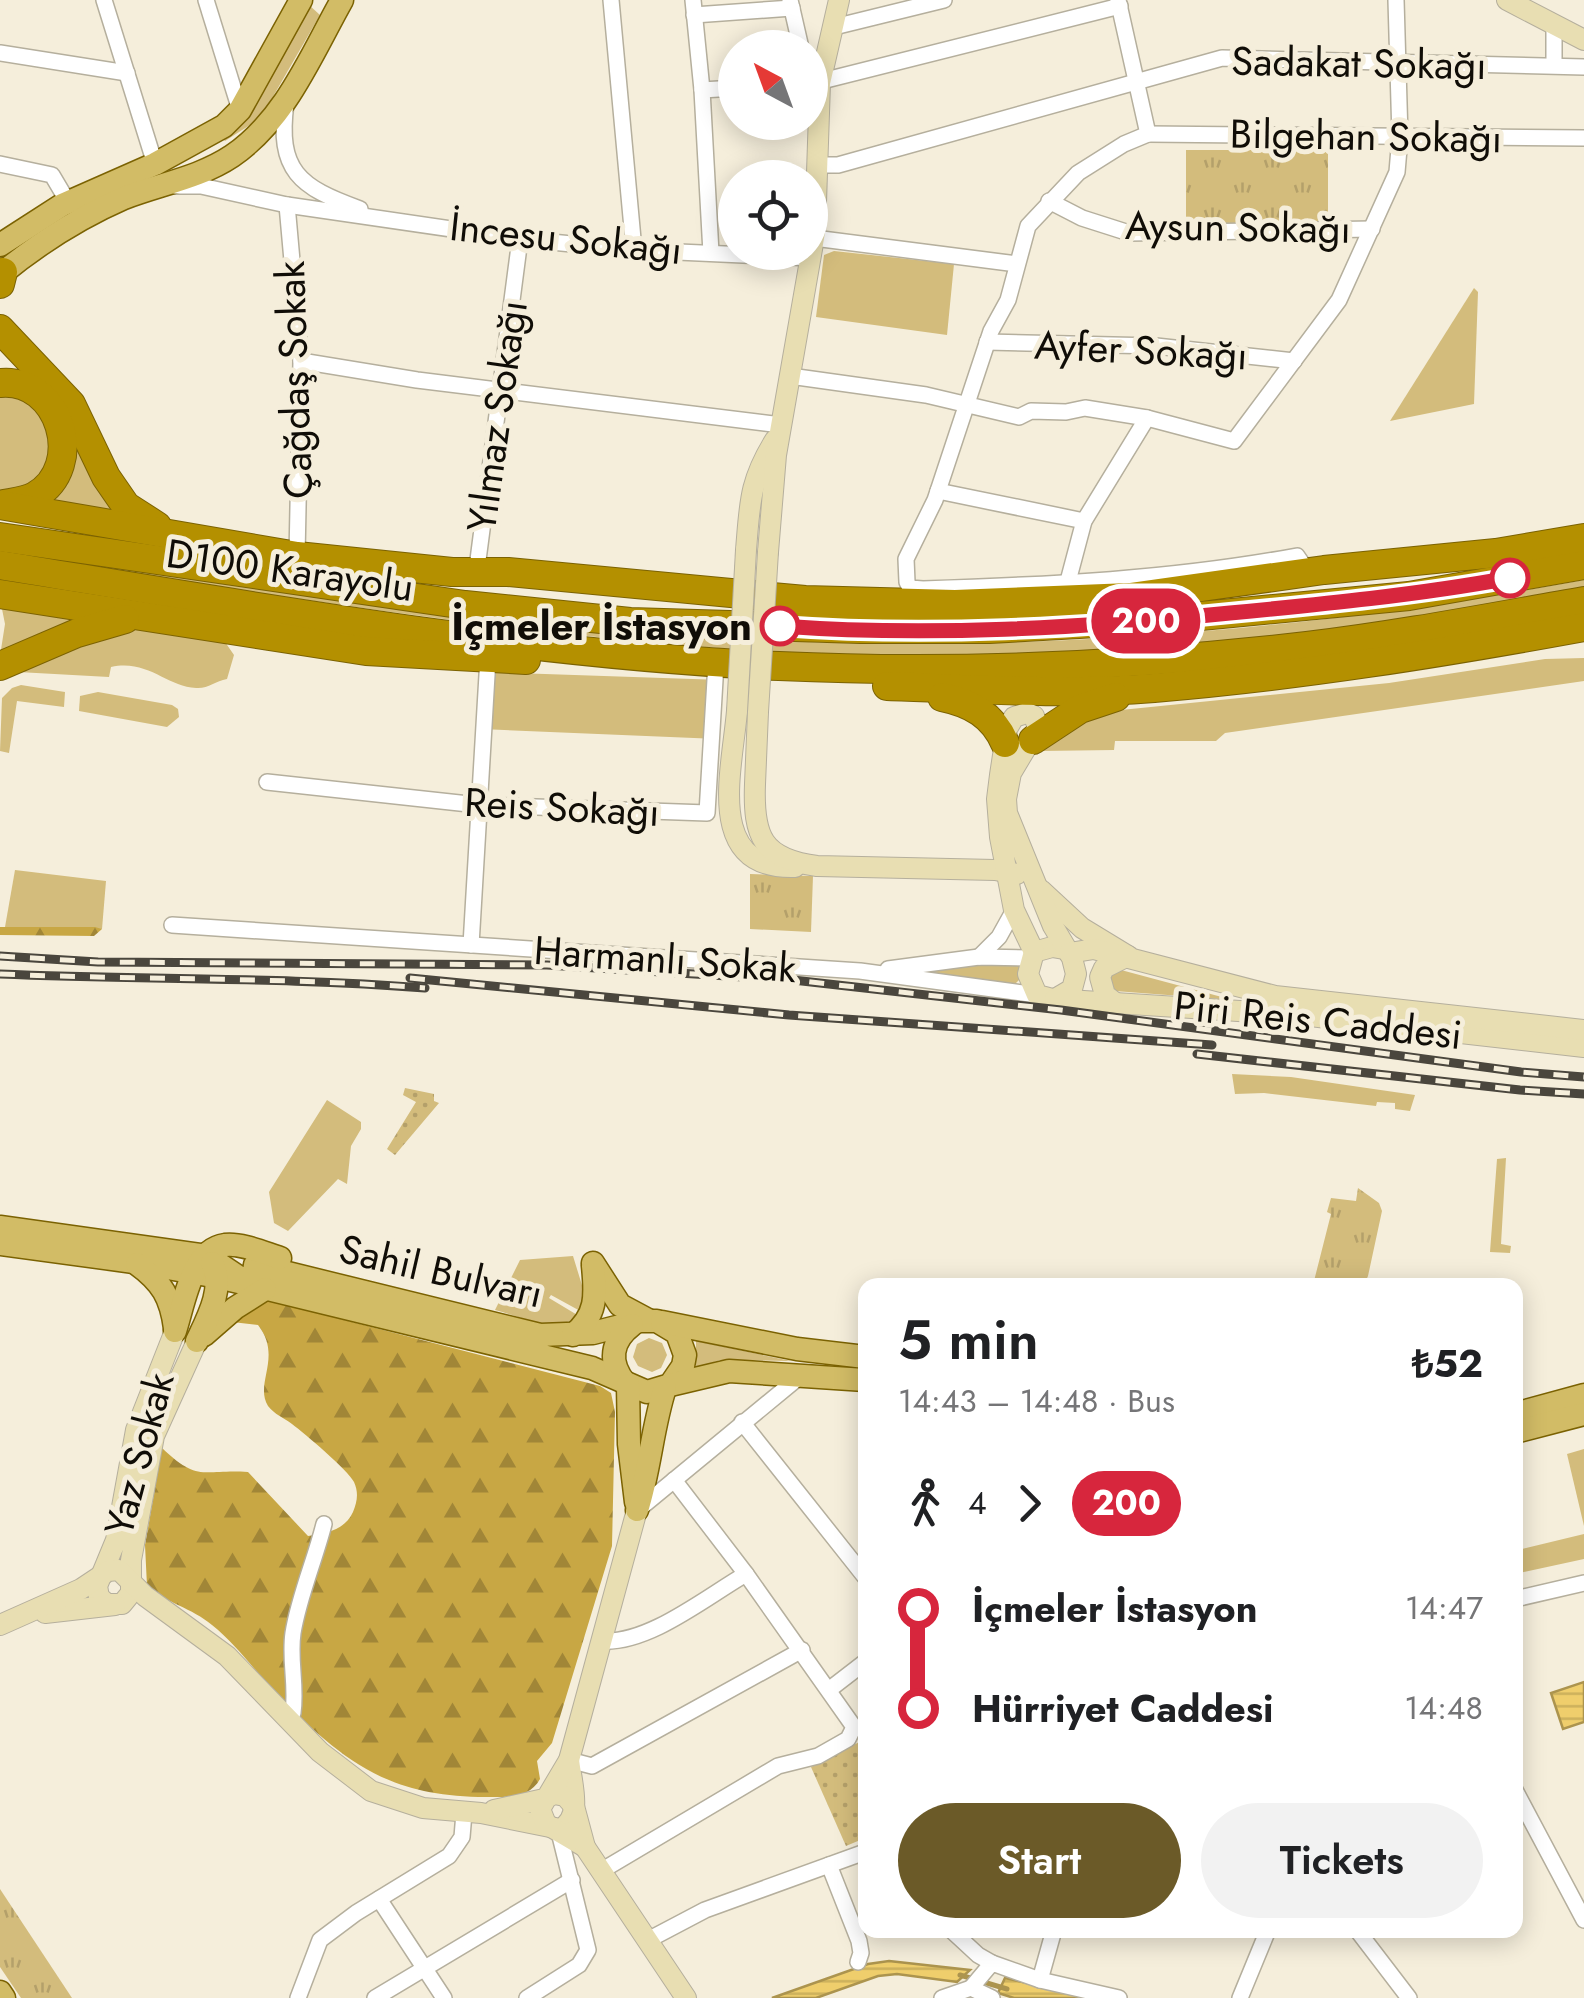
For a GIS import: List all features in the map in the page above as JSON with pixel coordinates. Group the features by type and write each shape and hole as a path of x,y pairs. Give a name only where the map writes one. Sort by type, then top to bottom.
{"highway":[{"path":"0,328 71,404 106,476 126,506 167,533"},
{"path":"0,384 23,384 37,392 58,418 64,435 58,470 43,490 30,499 0,505"},
{"path":"0,505 297,556 805,600 955,604 1130,597 1308,572 1496,553"},
{"name":"D100 Karayolu","path":"0,538 465,605 630,622 844,628 989,629 1170,619 1409,596 1584,565"},
{"path":"1170,619 1584,538"},
{"name":"D100 Karayolu","path":"0,565 476,637 672,660 783,666 1028,667 1207,655 1385,636 1584,601"},
{"path":"452,572 602,605 748,624"},
{"path":"0,594 366,651 586,662 672,660"},
{"path":"0,666 102,624 144,617"},
{"path":"887,686 1014,690 1151,688 1384,662 1584,626"},
{"path":"783,666 969,705 1019,742 1080,709 1151,688"}],"main road":[{"path":"1,269 77,219 156,175 240,110 301,0"},
{"path":"316,0 327,4 339,0"},
{"path":"1,269 68,202 156,175 200,174 233,155 286,102 339,0"},
{"name":"Sahil Bulvarı","path":"0,1228 205,1273 256,1293 589,1368 627,1384"},
{"name":"Sahil Bulvarı","path":"0,1244 143,1268 205,1273"},
{"path":"175,1331 221,1246 243,1248 301,1265 372,1294"},
{"path":"572,1335 588,1322 594,1306 593,1263 620,1305 646,1322 677,1333 682,1343 683,1366 668,1386 655,1418 650,1464 637,1510"},
{"name":"Sahil Bulvarı","path":"256,1293 255,1265 528,1333 572,1335 646,1322"},
{"path":"143,1268 172,1305 175,1331"},
{"path":"197,1341 205,1273"},
{"path":"197,1341 256,1293"},
{"path":"858,1356 646,1322 616,1341 613,1352 618,1374 627,1384 647,1392 729,1371 858,1380"},
{"path":"627,1384 630,1460 637,1510"},
{"path":"1523,1412 1584,1395"},
{"path":"1523,1430 1584,1414"}],"street":[{"path":"104,0 156,175 287,206 382,217"},
{"path":"206,0 240,110"},
{"path":"611,0 634,250"},
{"path":"828,42 839,0"},
{"path":"834,27 944,0"},
{"path":"790,376 968,404 1019,417 1030,411 1085,408 1147,418 1234,441 1340,300 1397,172 1400,137 1396,0"},
{"path":"1507,0 1584,40"},
{"path":"828,75 1119,3 1148,134 1078,173 1028,226 1008,300 988,342 938,491 906,559 906,582 910,588 1067,585 1227,569 1297,556 1308,572"},
{"path":"710,253 702,90 693,7 791,4 797,30"},
{"path":"1554,24 1554,65"},
{"path":"0,53 127,73"},
{"name":"Sadakat Sokağı","path":"828,165 1222,58 1584,67"},
{"path":"702,90 718,89"},
{"path":"286,102 284,152 296,172 328,197 382,217"},
{"name":"Bilgehan Sokağı","path":"1148,134 1584,138"},
{"path":"0,164 52,174 68,202"},
{"name":"Aysun Sokağı","path":"1048,201 1082,218 1128,232 1372,229"},
{"name":"Çağdaş Sokak","path":"287,206 301,361 297,556"},
{"name":"İncesu Sokağı","path":"382,217 520,239 634,250 718,253"},
{"name":"Yılmaz Sokağı","path":"452,572 469,572 478,560 520,239"},
{"name":"İncesu Sokağı","path":"828,249 1018,264"},
{"path":"747,712 781,424 808,270"},
{"name":"Ayfer Sokağı","path":"988,342 1156,346 1294,361"},
{"path":"301,361 781,424"},
{"path":"1067,585 1084,521 1147,418"},
{"path":"756,422 770,433 752,487 746,550 747,712 754,811 765,844 785,860 817,866 1008,872 1035,884 1082,928 1128,956"},
{"path":"762,460 781,424"},
{"path":"938,491 1084,521"},
{"path":"470,946 488,658"},
{"name":"Reis Sokağı","path":"267,782 478,804 706,813 716,662"},
{"path":"1019,742 1006,799 1018,848 1066,951 1075,982 1067,994 1045,997 1029,982 1032,955 1013,906 997,800 1019,742"},
{"path":"954,872 988,859 1000,836"},
{"path":"954,872 982,878 1002,890 1013,906"},
{"path":"979,957 998,938 1013,906"},
{"name":"Harmanlı Sokak","path":"172,925 860,971 1045,997"},
{"path":"1032,955 1052,947 1128,956"},
{"name":"Harmanlı Sokak","path":"860,971 1032,955"},
{"path":"1114,1002 1105,995 1100,977 1104,968 1128,956"},
{"name":"Piri Reis Caddesi","path":"1128,956 1275,996 1584,1030"},
{"name":"Piri Reis Caddesi","path":"1045,997 1302,1015 1584,1047"},
{"name":"Yaz Sokak","path":"102,1576 116,1540 136,1430 175,1331"},
{"name":"Yaz Sokak","path":"130,1580 154,1436 197,1341"},
{"path":"585,1847 555,1830 540,1815 544,1799 569,1760 637,1510 798,1378"},
{"path":"742,1422 858,1555"},
{"path":"601,1871 778,1766 818,1756 848,1740 854,1732 802,1650 674,1480"},
{"path":"293,1712 293,1632 324,1524"},
{"path":"0,1625 119,1570 145,1596 226,1656 320,1752 356,1782 390,1798 423,1808 472,1813 555,1830 569,1824 574,1816 569,1760"},
{"path":"602,1641 618,1642 639,1636 746,1574"},
{"path":"102,1576 98,1591 103,1601 171,1615"},
{"path":"24,1616 122,1604 129,1598 130,1580"},
{"path":"1523,1595 1584,1583"},
{"path":"569,1760 592,1766 802,1650"},
{"path":"830,1690 858,1668"},
{"path":"472,1813 560,1794 570,1798 585,1847 686,1998"},
{"path":"1523,1805 1584,1920"},
{"path":"298,1998 320,1940 455,1850 472,1813"},
{"path":"527,1998 587,1956 588,1943 572,1880 555,1830"},
{"path":"648,1940 718,1905 858,1854"},
{"path":"828,1864 859,1942 858,1962"},
{"path":"375,1998 572,1880"},
{"path":"379,1898 444,1998"},
{"path":"960,1938 988,1967 1119,1998"},
{"path":"1040,1980 1052,1938"},
{"path":"1240,1998 1265,1938"},
{"path":"1363,1938 1409,1998"},
{"path":"942,1998 972,1987 988,1967"},
{"path":"972,1987 992,1998"}],"green space":[{"path":"309,5 320,15 271,100 253,123 225,141 222,138"},
{"path":"1186,150 1328,150 1328,223 1186,223"},
{"path":"828,253 954,264 947,335 816,317 822,270 828,270"},
{"path":"1474,288 1478,292 1474,404 1390,421"},
{"path":"0,391 27,396 53,425 48,469 28,488 0,495"},
{"path":"72,434 136,524 39,500"},
{"path":"0,542 633,631 803,642 1027,642 1139,636 1362,614 1584,580 1584,591 1432,619 1262,640 1111,652 885,657 607,638 404,614 0,554"},
{"path":"0,599 97,614 0,656 5,624"},
{"path":"127,626 225,642 234,655 227,679 196,688 136,667 111,667 109,677 18,672"},
{"path":"1584,658 1584,681 1225,733 1216,741 1115,741 1114,750 1040,751 1074,724 1111,711 1389,683 1545,659"},
{"path":"483,672 722,680 718,739 481,729"},
{"path":"21,685 65,692 64,707 17,701 9,753 0,751 2,698"},
{"path":"98,692 172,705 178,709 179,717 167,727 79,711 80,696"},
{"path":"15,870 106,881 102,929 5,927"},
{"path":"750,874 813,876 811,932 750,929"},
{"path":"0,927 102,929 94,936 0,935"},
{"path":"971,963 1019,963 1021,978 1015,984 930,972"},
{"path":"1121,970 1233,1000 1115,991 1109,983 1111,974"},
{"path":"1232,1074 1291,1077 1415,1095 1410,1111 1395,1109 1395,1103 1377,1102 1376,1106 1264,1093 1235,1094"},
{"path":"405,1088 434,1094 434,1101 439,1103 395,1155 387,1149 416,1102 403,1095"},
{"path":"327,1100 361,1122 351,1146 347,1184 338,1179 288,1231 274,1223 269,1192"},
{"path":"1506,1158 1501,1244 1511,1246 1510,1253 1490,1252 1497,1159"},
{"path":"1358,1188 1379,1203 1382,1211 1367,1278 1315,1278 1331,1214 1327,1212 1331,1198 1356,1201"},
{"path":"573,1256 585,1295 582,1312 551,1295 549,1298 579,1316 549,1324 495,1310 520,1260"},
{"path":"263,1299 600,1386 611,1393 615,1412 612,1546 552,1743 537,1761 540,1779 530,1790 509,1797 451,1795 393,1782 368,1770 299,1716 212,1625 147,1586 145,1545 162,1448 193,1470 248,1472 308,1536 340,1527 353,1512 357,1494 350,1476 268,1406 264,1388 268,1348 258,1325 232,1322"},
{"path":"649,1338 662,1343 667,1355 661,1368 652,1372 638,1366 633,1357 637,1344"},
{"path":"696,1341 791,1361 720,1360 696,1368"},
{"path":"1584,1449 1584,1526 1567,1454"},
{"path":"1584,1534 1584,1559 1523,1572 1523,1549"},
{"path":"858,1743 858,1841 846,1846 811,1767"},
{"path":"0,1889 72,1998 21,1998 0,1967"}],"shaded area":[{"path":"1584,1682 1584,1722 1563,1729 1551,1693"},
{"path":"889,1961 970,1970 957,1982 897,1974 878,1976 816,1998 772,1998 868,1964"},
{"path":"1005,1978 1090,1998 1014,1998 998,1993"}],"waterway":[{"path":"960,1975 1007,1989"}],"railway":[{"path":"0,956 98,962 547,965 793,980 1584,1077"},
{"path":"0,974 425,988"},
{"path":"410,978 789,1015 1212,1045"},
{"path":"1197,1054 1584,1094"}],"bus line":[{"name":"200","path":"780,626 989,629 1116,623 1409,596 1510,578"}],"place":[{"name":"İçmeler İstasyon","path":"780,626"}]}
